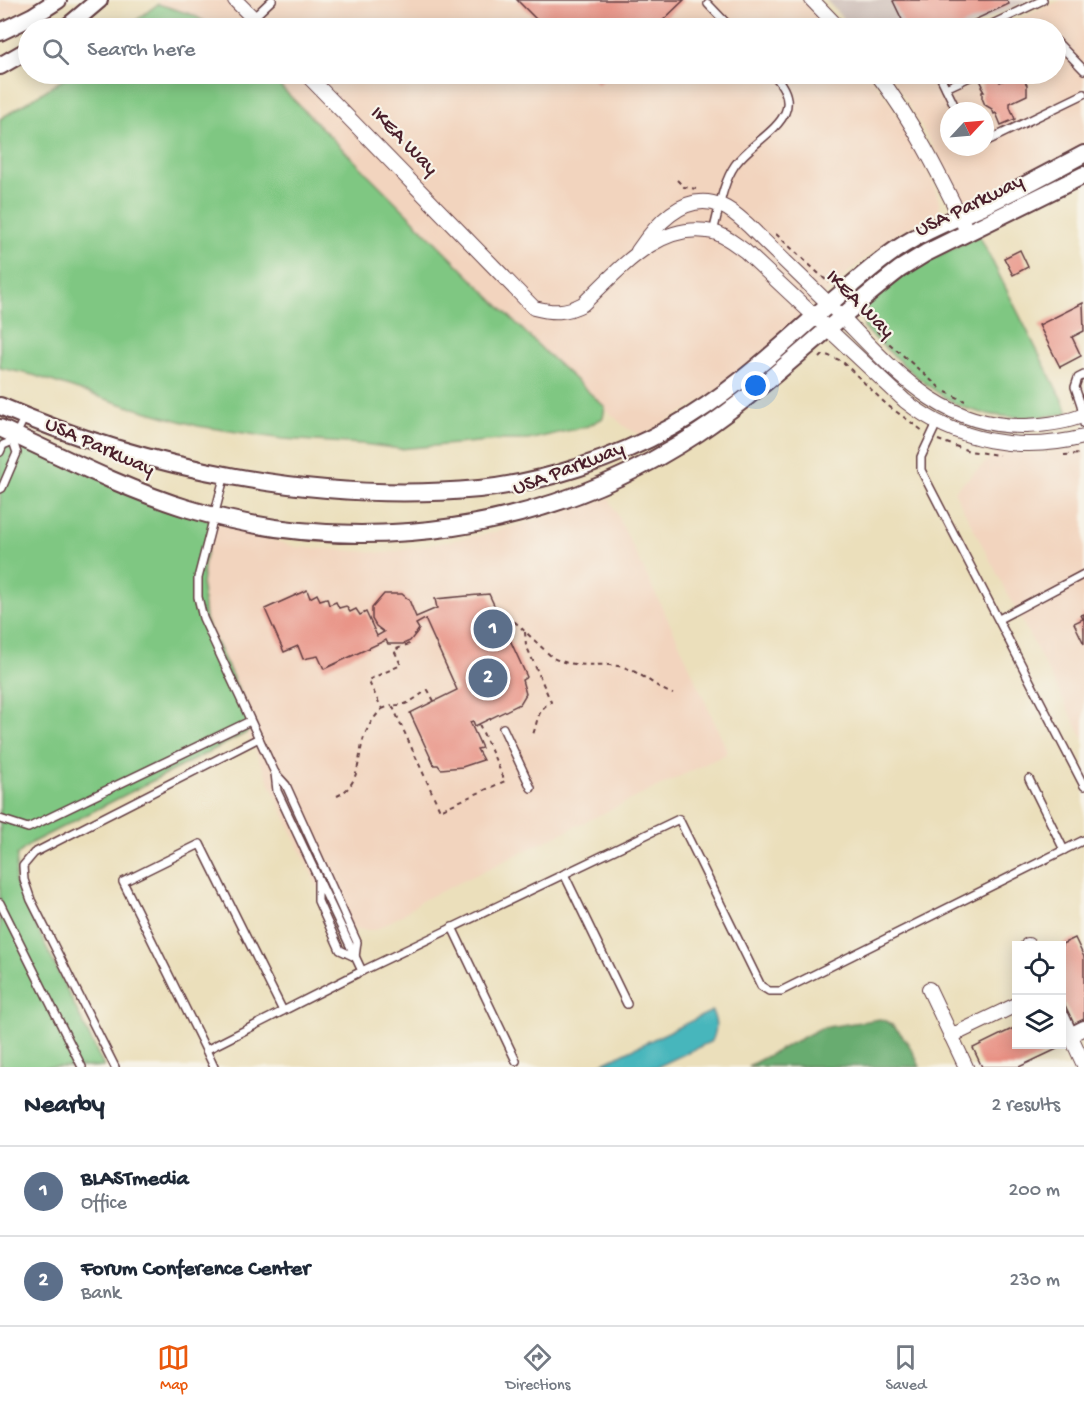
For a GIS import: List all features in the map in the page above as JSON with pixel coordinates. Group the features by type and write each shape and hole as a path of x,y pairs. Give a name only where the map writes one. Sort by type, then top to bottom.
{"street":[{"path":"29,18 58,0"},
{"path":"78,18 99,0"},
{"path":"235,0 253,18"},
{"path":"812,0 829,18"},
{"path":"0,32 18,23"},
{"path":"0,66 18,56"},
{"name":"IKEA Way","path":"316,84 534,308 561,312 584,304 635,256 663,237 677,232 713,232 726,237 745,251 905,401 937,423 965,435 1010,444 1044,444 1084,437"},
{"path":"888,84 968,233"},
{"name":"USA Parkway","path":"0,406 88,440 128,452 274,483 340,489 434,492 482,489 558,474 626,450 693,414 753,370 828,303 899,247 1084,154"},
{"name":"USA Parkway","path":"0,428 14,439 137,490 187,508 250,524 347,534 392,534 471,525 538,508 603,485 677,446 743,400 900,269 1084,175"},
{"name":"IKEA Way","path":"635,256 648,237 669,215 696,202 711,202 720,205 735,213 921,392 946,409 987,424 1048,425 1084,418"},
{"path":"928,989 966,1067"},
{"path":"951,1036 1012,1007"},
{"path":"1066,1026 1084,1065"},
{"path":"1070,1035 1084,1028"}],"lane":[{"path":"261,18 272,0"},
{"path":"1005,18 1043,0"},
{"path":"708,4 721,18"},
{"path":"1066,51 1084,70"},
{"path":"713,232 725,187 736,164 777,125 788,105 788,95 782,84"},
{"path":"944,84 953,102"},
{"path":"946,88 955,84"},
{"path":"994,138 1084,94"},
{"path":"1084,375 1078,378 1075,387 1084,418"},
{"path":"0,452 3,445 14,439 25,416"},
{"path":"937,423 921,457 921,470 1084,786"},
{"path":"0,489 3,488 17,453 14,439"},
{"path":"225,474 198,578 198,597 203,618 275,773 286,785 357,942 355,957"},
{"path":"999,619 1084,574"},
{"path":"0,819 28,828 250,721"},
{"path":"503,728 531,788"},
{"path":"115,1067 32,900 24,880 23,866 34,853 259,738"},
{"path":"275,773 277,791 362,971"},
{"path":"1029,779 1064,850"},
{"path":"206,1050 452,927 679,819 760,986 770,991 781,991 1084,840"},
{"path":"214,1067 123,882 200,844 283,1011"},
{"path":"564,874 627,1004"},
{"path":"318,879 318,901 340,950 355,957"},
{"path":"326,895 334,891"},
{"path":"0,903 82,1067"},
{"path":"452,927 516,1061"}],"path":[{"path":"677,180 684,187 704,190"},
{"path":"863,315 874,329 932,382 970,405"},
{"path":"498,614 515,622 553,658 579,666 607,665 624,668 644,676 673,694"},
{"path":"525,632 526,645 551,702 545,705 538,714 532,737"},
{"path":"382,709 368,680 401,665 394,650 409,644 410,641"},
{"path":"337,796 346,792 352,783 358,770 368,728 382,709 392,705 401,706 410,703 428,690 434,701"},
{"path":"392,705 440,810 505,781 479,724"}],"shaded area":[{"path":"0,0 44,0 0,21"},
{"path":"160,0 803,0 821,18 198,18 158,4"},
{"path":"826,0 1030,0 990,18 843,18"},
{"path":"1061,0 1084,0 1084,146 966,205 895,84 1066,84 1066,18 1020,18"},
{"path":"278,84 876,84 892,105 934,185 939,201 939,214 898,233 852,269 773,345 710,396 642,436 625,427 543,350"},
{"path":"1084,445 1084,740 954,491 998,451 1029,454 1067,450"},
{"path":"609,498 675,634 726,748 726,754 421,901 375,930 345,929 332,919 247,733 255,727 205,619 202,586 205,559 214,522 296,547 386,553 491,533"}],"green space":[{"path":"158,4 198,18 139,18"},
{"path":"56,84 278,84 543,350 605,407 603,418 588,426 528,440 499,440 400,449 363,444 283,439 198,426 127,406 33,375 0,368 0,119"},
{"path":"979,235 1068,413 1018,417 980,413 955,404 899,362 864,328 863,308 909,270"},
{"path":"0,436 214,522 205,559 202,586 205,619 256,726 33,842 17,855 15,882 104,1067 0,1067"},
{"path":"880,1019 899,1032 920,1067 748,1066 821,1028"}],"water":[{"path":"712,1011 716,1026 712,1041 657,1067 595,1067"}],"building":[{"path":"517,0 684,0 665,18 535,18"},
{"path":"1007,0 1009,4 979,18 901,18 893,1"},
{"path":"982,84 1026,84 1027,95 1010,103 1015,119 1001,125 996,113 994,114 994,102 984,102 982,92 984,92"},
{"path":"1020,250 1028,267 1013,275 1004,258"},
{"path":"1083,303 1084,331 1072,337 1081,356 1060,367 1039,325"},
{"path":"307,590 310,598 317,594 320,600 327,598 329,605 336,602 339,608 346,606 350,612 356,609 360,615 366,612 377,636 384,632 376,626 372,619 372,608 384,594 402,594 409,600 416,617 437,608 435,599 489,594 527,677 522,680 526,694 520,704 475,726 473,721 470,722 482,748 477,749 483,760 462,767 441,769 438,765 434,765 410,713 457,690 425,619 416,624 419,629 410,641 403,644 388,644 386,640 324,669 318,656 303,659 298,646 284,652 265,609"},
{"path":"1084,614 1084,644 1074,623 1083,619 1081,615"},
{"path":"1075,938 1084,957 1084,1019 1074,1024 1066,1007 1066,942"},
{"path":"1012,1029 1012,1049 1057,1049 1019,1067 982,1067 973,1048"}],"place":[{"name":"BLASTmedia","path":"493,629"},
{"name":"Forum Conference Center","path":"488,678"}]}
